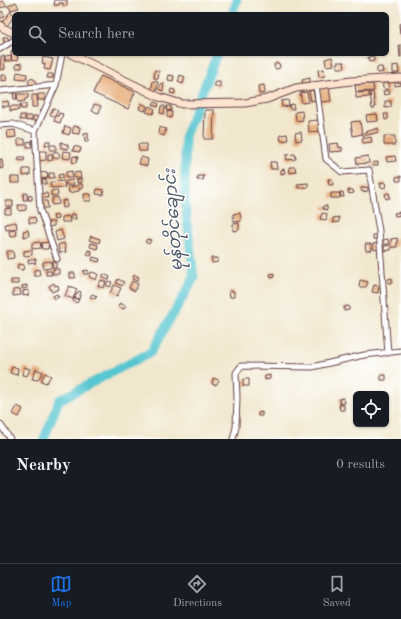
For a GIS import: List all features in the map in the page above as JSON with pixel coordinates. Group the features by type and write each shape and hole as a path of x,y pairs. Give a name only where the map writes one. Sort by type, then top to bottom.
{"street":[{"path":"1,28 12,32"},
{"path":"0,49 12,41"},
{"path":"57,259 40,210 35,131 56,86 62,56"},
{"path":"75,56 159,97 182,104 245,103 267,99 296,88 351,80 401,78"},
{"path":"316,85 326,159 342,172 369,170 380,242 388,353"},
{"path":"0,91 56,86"},
{"path":"0,125 13,124 35,131"},
{"path":"233,439 236,427 237,398 235,382 236,373 241,366 312,367 364,355 401,351"},
{"path":"0,424 10,439"}],"building":[{"path":"55,0 67,0 67,6 63,6 63,3 54,5"},
{"path":"3,1 7,6 0,8 0,2"},
{"path":"16,2 19,8 11,10 8,6"},
{"path":"2,11 5,16 0,19 0,13"},
{"path":"11,11 12,19 7,26 2,22"},
{"path":"401,23 401,34 400,34 399,24"},
{"path":"3,37 8,37 8,42 4,42"},
{"path":"399,45 401,45 401,57 400,57"},
{"path":"11,52 12,56 17,56 18,60 12,61"},
{"path":"1,56 4,56 5,69 0,70"},
{"path":"11,56 11,61 5,61 5,57"},
{"path":"374,56 374,61 369,62 368,57"},
{"path":"43,57 53,59 50,70 44,69 45,64 42,63"},
{"path":"332,57 334,65 326,66 325,59"},
{"path":"337,62 344,62 345,68 337,68"},
{"path":"22,63 22,68 16,68 16,64"},
{"path":"277,63 280,66 277,69 274,66"},
{"path":"398,65 399,73 393,73 393,66"},
{"path":"377,67 382,67 383,72 377,73"},
{"path":"324,69 325,76 319,77 318,70"},
{"path":"155,70 159,71 158,79 154,78"},
{"path":"17,72 27,74 26,80 16,79"},
{"path":"48,74 53,74 53,78 47,78"},
{"path":"1,75 6,75 7,80 1,81"},
{"path":"169,75 174,76 173,81 168,80"},
{"path":"180,75 185,77 183,84 178,82"},
{"path":"101,76 135,92 128,109 93,93"},
{"path":"32,78 36,82 32,86 28,82"},
{"path":"310,78 310,82 303,84 302,80"},
{"path":"153,81 158,82 156,92 151,91"},
{"path":"215,82 220,82 220,87 215,87"},
{"path":"386,82 389,83 389,89 386,90 383,89 382,86 383,83"},
{"path":"395,82 401,82 401,85 395,86"},
{"path":"162,83 164,83 163,91 158,89"},
{"path":"373,84 374,91 356,92 355,85"},
{"path":"264,85 265,93 259,94 258,86"},
{"path":"329,87 331,101 321,102 319,88"},
{"path":"171,89 175,90 175,94 170,93"},
{"path":"313,90 315,100 311,101 309,91"},
{"path":"383,91 390,91 390,94 384,95"},
{"path":"307,92 309,102 302,103 300,93"},
{"path":"369,92 369,97 356,98 356,93"},
{"path":"370,92 373,92 375,108 372,109"},
{"path":"13,93 16,93 17,99 14,99"},
{"path":"17,94 28,94 28,98 25,99 25,101 18,102"},
{"path":"38,94 45,94 45,100 38,100"},
{"path":"32,95 37,95 38,107 32,107"},
{"path":"288,100 289,106 282,107 281,101"},
{"path":"8,101 9,106 3,107 2,102"},
{"path":"385,101 391,101 391,107 385,108"},
{"path":"154,102 159,104 158,107 153,105"},
{"path":"141,103 147,106 145,111 139,109"},
{"path":"20,104 26,104 26,109 21,109"},
{"path":"94,104 101,106 99,113 92,111"},
{"path":"293,104 294,109 290,109 289,105"},
{"path":"10,106 19,106 19,110 10,111"},
{"path":"149,106 155,109 153,114 146,112"},
{"path":"161,106 165,106 164,114 160,113"},
{"path":"167,106 171,106 171,111 166,110"},
{"path":"53,108 58,111 54,117 50,114"},
{"path":"205,110 214,110 213,139 204,139"},
{"path":"167,111 172,112 171,118 167,117"},
{"path":"302,111 303,120 296,121 295,112"},
{"path":"59,113 63,114 60,123 54,121"},
{"path":"377,114 378,121 367,122 366,115"},
{"path":"384,114 388,114 388,119 385,120"},
{"path":"20,115 25,115 25,120 20,120"},
{"path":"26,116 32,116 32,120 26,121"},
{"path":"33,116 37,116 37,121 33,121"},
{"path":"319,120 320,131 309,132 308,121"},
{"path":"360,121 362,134 353,136 351,122"},
{"path":"65,126 71,128 69,135 63,133"},
{"path":"74,126 80,127 79,134 72,133"},
{"path":"159,127 166,129 164,136 158,134"},
{"path":"378,128 379,132 363,136 363,133"},
{"path":"15,130 16,137 8,138 7,131"},
{"path":"301,132 302,140 296,141 295,133"},
{"path":"88,133 88,142 85,142 84,134"},
{"path":"287,134 288,140 281,141 280,135"},
{"path":"384,136 395,136 395,145 384,145"},
{"path":"371,137 372,142 363,143 362,139"},
{"path":"18,139 25,139 25,145 18,145"},
{"path":"31,141 32,147 27,147 27,142"},
{"path":"46,141 50,141 49,145 45,145"},
{"path":"61,142 68,145 68,149 61,148"},
{"path":"338,143 339,148 342,147 342,151 330,152 329,144"},
{"path":"138,144 146,144 147,151 139,151"},
{"path":"50,145 56,145 56,150 50,150"},
{"path":"74,146 81,148 80,152 73,151"},
{"path":"37,151 46,151 46,160 38,161"},
{"path":"56,151 60,155 56,159 52,155"},
{"path":"63,151 71,152 70,159 62,158"},
{"path":"48,154 52,154 53,160 48,161"},
{"path":"295,154 296,159 287,160 286,155"},
{"path":"73,156 78,157 76,163 72,162"},
{"path":"368,156 369,163 357,164 356,158"},
{"path":"395,156 396,161 387,162 386,157"},
{"path":"19,157 25,157 24,161 18,160"},
{"path":"141,157 148,159 147,166 139,164"},
{"path":"0,159 2,159 3,168 0,169"},
{"path":"270,162 276,162 277,169 271,169"},
{"path":"378,162 378,165 373,166 372,163"},
{"path":"289,167 295,167 296,172 290,173"},
{"path":"23,169 30,169 30,175 23,176"},
{"path":"284,169 285,173 281,174 281,170"},
{"path":"72,171 72,178 66,178 66,172"},
{"path":"47,172 48,178 41,179 40,173"},
{"path":"80,172 81,178 74,178 74,173"},
{"path":"49,173 54,173 54,178 49,178"},
{"path":"63,174 63,178 59,178 58,175"},
{"path":"198,176 204,176 203,180 197,180"},
{"path":"401,176 401,181 396,181 396,177"},
{"path":"11,177 20,177 20,183 11,183"},
{"path":"46,179 46,184 43,184 42,180"},
{"path":"77,179 82,179 82,182 77,183"},
{"path":"328,179 332,179 333,185 329,185"},
{"path":"73,180 74,185 66,185 66,181"},
{"path":"64,181 65,187 51,188 50,182"},
{"path":"385,182 386,187 381,188 380,183"},
{"path":"308,183 308,187 298,188 297,184"},
{"path":"78,184 82,184 83,188 79,188 79,191 69,193 68,187 78,186"},
{"path":"368,187 368,191 362,192 361,188"},
{"path":"97,189 104,190 103,195 96,194"},
{"path":"57,190 58,195 51,196 51,191"},
{"path":"348,190 353,190 354,193 349,194"},
{"path":"340,192 343,192 344,197 341,197"},
{"path":"24,193 27,193 27,200 23,200"},
{"path":"47,193 48,198 41,198 40,194"},
{"path":"331,193 340,193 340,198 331,198"},
{"path":"389,193 390,198 386,199 385,194"},
{"path":"84,194 91,194 91,201 84,201"},
{"path":"29,195 32,196 32,200 28,200"},
{"path":"58,197 59,204 52,205 52,198"},
{"path":"67,200 67,207 63,208 62,201"},
{"path":"6,201 13,201 13,207 6,207"},
{"path":"42,201 47,201 48,208 43,208"},
{"path":"18,205 26,205 26,210 19,211"},
{"path":"323,206 327,206 327,210 323,209"},
{"path":"11,208 11,214 5,214 5,209"},
{"path":"399,212 400,215 395,216 394,213"},
{"path":"240,213 241,221 234,222 233,214"},
{"path":"322,213 327,214 326,220 320,219"},
{"path":"71,214 75,214 76,219 71,219"},
{"path":"58,215 58,219 54,220 53,216"},
{"path":"69,216 70,222 62,222 62,217"},
{"path":"35,217 36,223 29,223 29,218"},
{"path":"339,217 339,222 333,223 333,218"},
{"path":"16,222 17,228 6,230 5,224"},
{"path":"48,222 54,222 54,226 48,227"},
{"path":"239,223 239,230 233,231 233,224"},
{"path":"16,230 17,235 10,237 9,231"},
{"path":"28,230 29,236 24,237 23,231"},
{"path":"61,230 64,239 57,241 55,232"},
{"path":"373,235 377,235 378,239 373,239"},
{"path":"91,236 100,239 99,243 89,240"},
{"path":"397,238 397,247 391,247 391,250 384,251 384,246 391,245 391,239"},
{"path":"147,239 151,240 149,244 145,242"},
{"path":"388,239 389,244 383,244 383,240"},
{"path":"40,242 41,248 32,249 32,243"},
{"path":"49,242 48,249 42,249 41,243"},
{"path":"64,243 66,252 60,253 58,245"},
{"path":"91,243 98,245 97,249 90,247"},
{"path":"378,243 379,249 374,250 373,244"},
{"path":"365,244 371,244 372,250 366,251"},
{"path":"32,250 32,255 24,256 24,251"},
{"path":"88,250 92,251 91,256 87,254"},
{"path":"7,251 13,251 14,258 7,259"},
{"path":"93,257 100,259 99,262 92,260"},
{"path":"211,258 218,258 218,262 212,263"},
{"path":"36,259 35,264 34,262 28,263 28,260"},
{"path":"51,261 51,268 43,269 43,262"},
{"path":"52,261 56,261 56,268 53,268"},
{"path":"18,264 24,265 23,270 17,269"},
{"path":"39,269 40,276 34,276 34,270"},
{"path":"53,269 59,269 59,274 53,274"},
{"path":"88,270 88,274 84,274 83,271"},
{"path":"46,271 51,271 52,275 46,275"},
{"path":"91,272 98,274 96,280 89,277"},
{"path":"70,273 75,273 75,278 70,278"},
{"path":"274,273 274,277 271,278 270,274"},
{"path":"104,274 110,277 109,280 102,277"},
{"path":"134,275 139,277 137,281 132,279"},
{"path":"392,278 392,283 388,283 388,279"},
{"path":"118,279 124,282 122,286 116,283"},
{"path":"11,280 18,280 18,284 11,284"},
{"path":"101,280 106,282 103,288 98,286"},
{"path":"360,280 368,282 366,287 359,287"},
{"path":"108,281 112,282 110,287 106,285"},
{"path":"132,281 138,284 135,291 129,288"},
{"path":"54,283 55,286 58,285 59,289 52,292 49,286"},
{"path":"27,285 27,288 22,289 22,286"},
{"path":"114,285 121,288 117,296 110,293"},
{"path":"374,285 379,286 378,293 372,292"},
{"path":"69,286 77,289 73,299 65,296"},
{"path":"20,289 21,295 13,296 13,290"},
{"path":"29,290 29,295 23,296 23,291"},
{"path":"79,291 81,292 79,299 74,297"},
{"path":"229,291 234,291 234,297 230,297"},
{"path":"57,294 59,297 55,299 53,296"},
{"path":"92,294 97,296 95,299 90,297"},
{"path":"74,298 79,300 77,303 73,301"},
{"path":"120,303 126,306 124,309 118,306"},
{"path":"349,306 349,310 344,311 344,307"},
{"path":"12,367 18,368 17,375 10,373"},
{"path":"24,367 30,369 27,376 22,375"},
{"path":"36,369 43,372 38,380 32,379"},
{"path":"45,373 51,376 46,383 41,381"},
{"path":"270,375 270,379 265,380 265,376"},
{"path":"381,375 386,375 386,380 381,380"},
{"path":"213,378 219,380 216,385 212,384"},
{"path":"243,379 249,379 249,386 243,386"},
{"path":"344,398 345,403 340,404 339,399"},
{"path":"339,405 344,405 344,410 340,410"},
{"path":"17,406 23,409 19,417 13,414"},
{"path":"262,412 262,416 258,416 258,413"}],"waterway":[{"name":"မုန်တိုင်ချောင်း","path":"233,12 237,0"},
{"name":"မုန်တိုင်ချောင်း","path":"44,439 59,400 151,352 194,278 185,204 185,136 216,56"}]}
